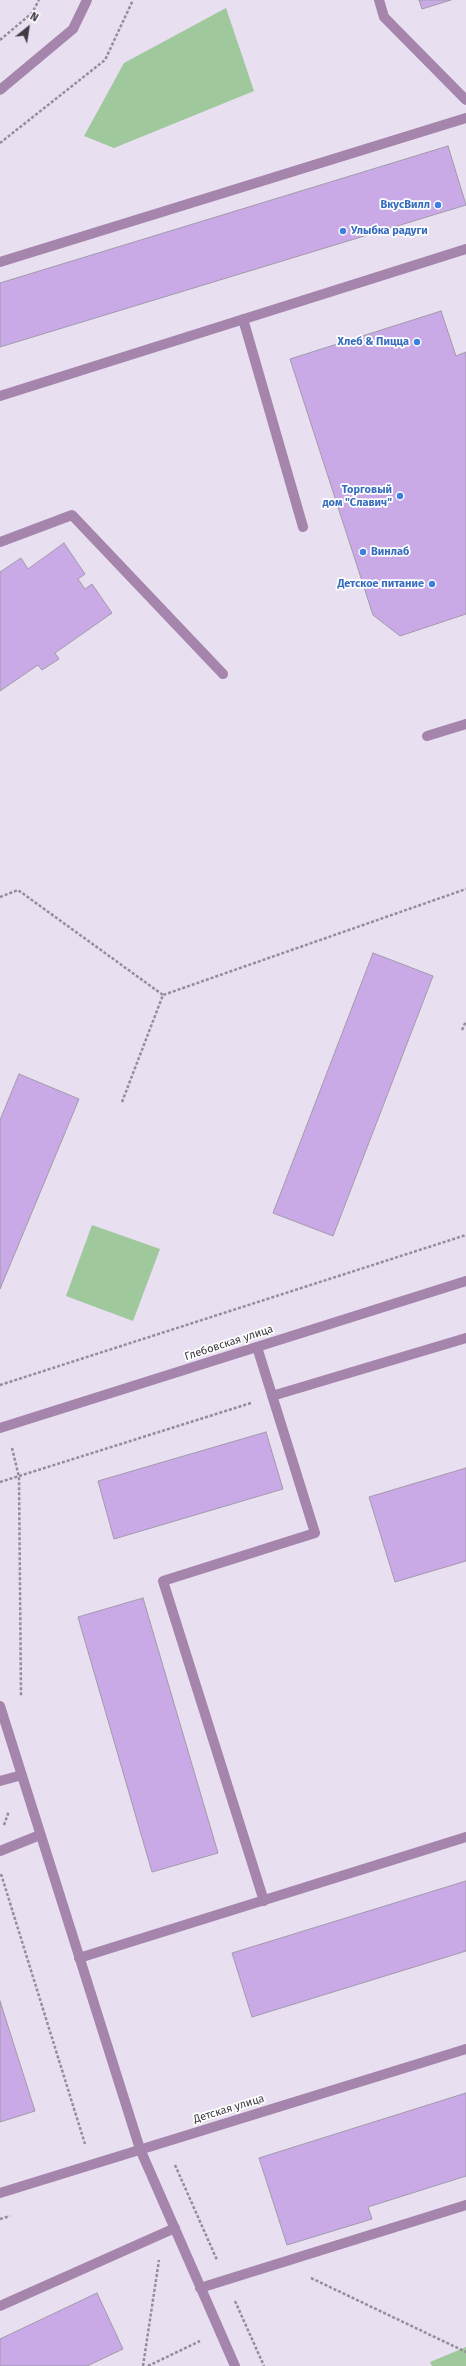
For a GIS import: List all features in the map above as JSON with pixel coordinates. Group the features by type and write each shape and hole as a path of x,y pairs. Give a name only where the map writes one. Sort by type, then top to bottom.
{"street":[{"path":"0,90 73,29 87,0"},
{"path":"379,0 384,17 466,100"},
{"path":"0,262 466,118"},
{"path":"0,396 466,249"},
{"path":"243,319 303,527"},
{"path":"0,542 72,515 223,674"},
{"path":"427,736 466,724"},
{"name":"Глебовская улица","path":"0,1428 466,1281"},
{"path":"272,1396 466,1338"},
{"path":"257,1347 315,1533 163,1581 264,1901"},
{"path":"0,1706 140,2149 235,2366"},
{"path":"0,1781 22,1774"},
{"path":"0,1851 40,1835"},
{"path":"79,1958 466,1837"},
{"name":"Детская улица","path":"0,2193 466,2049"},
{"path":"200,2288 466,2205"},
{"path":"0,2306 174,2228"}],"path":[{"path":"0,40 32,13 39,0"},
{"path":"0,143 105,60 133,0"},
{"path":"163,994 466,889"},
{"path":"0,897 18,890 163,994"},
{"path":"122,1102 163,994"},
{"path":"462,1030 466,1021"},
{"path":"0,1385 466,1235"},
{"path":"0,1482 272,1396"},
{"path":"19,1477 21,1704"},
{"path":"2,1830 22,1774"},
{"path":"0,1871 92,2164"},
{"path":"143,2366 163,2233"},
{"path":"279,2263 466,2352"},
{"path":"148,2366 220,2332"}],"green space":[{"path":"226,8 254,91 114,148 84,136 124,63"},
{"path":"92,1225 160,1249 133,1321 66,1296"},
{"path":"466,2347 466,2366 432,2366 430,2362"}],"building":[{"path":"419,0 451,0 422,9"},
{"path":"448,146 466,205 0,347 0,283"},
{"name":"Торговый дом \"Славич\"","path":"441,311 456,356 466,352 466,614 400,636 373,615 290,359"},
{"path":"64,543 85,574 78,579 85,589 92,584 112,613 55,653 59,659 42,670 38,665 0,691 0,572 21,558 28,569"},
{"path":"373,953 433,976 333,1236 273,1213"},
{"path":"19,1074 79,1099 0,1289 0,1120"},
{"path":"266,1432 283,1489 114,1539 98,1481"},
{"path":"466,1468 466,1561 395,1582 369,1497"},
{"path":"143,1598 218,1853 152,1872 78,1617"},
{"path":"466,1881 466,1951 252,2017 232,1953"},
{"path":"0,2001 35,2111 0,2122"},
{"path":"466,2093 466,2176 368,2207 372,2219 287,2245 259,2158"},
{"path":"97,2293 123,2349 87,2366 0,2366 0,2339"}],"place":[{"name":"ВкусВилл","path":"438,205"},
{"name":"Улыбка радуги","path":"343,231"},
{"name":"Хлеб & Пицца","path":"417,342"},
{"name":"Торговый дом \"Славич\"","path":"400,496"},
{"name":"Винлаб","path":"363,552"},
{"name":"Детское питание","path":"432,584"}]}
